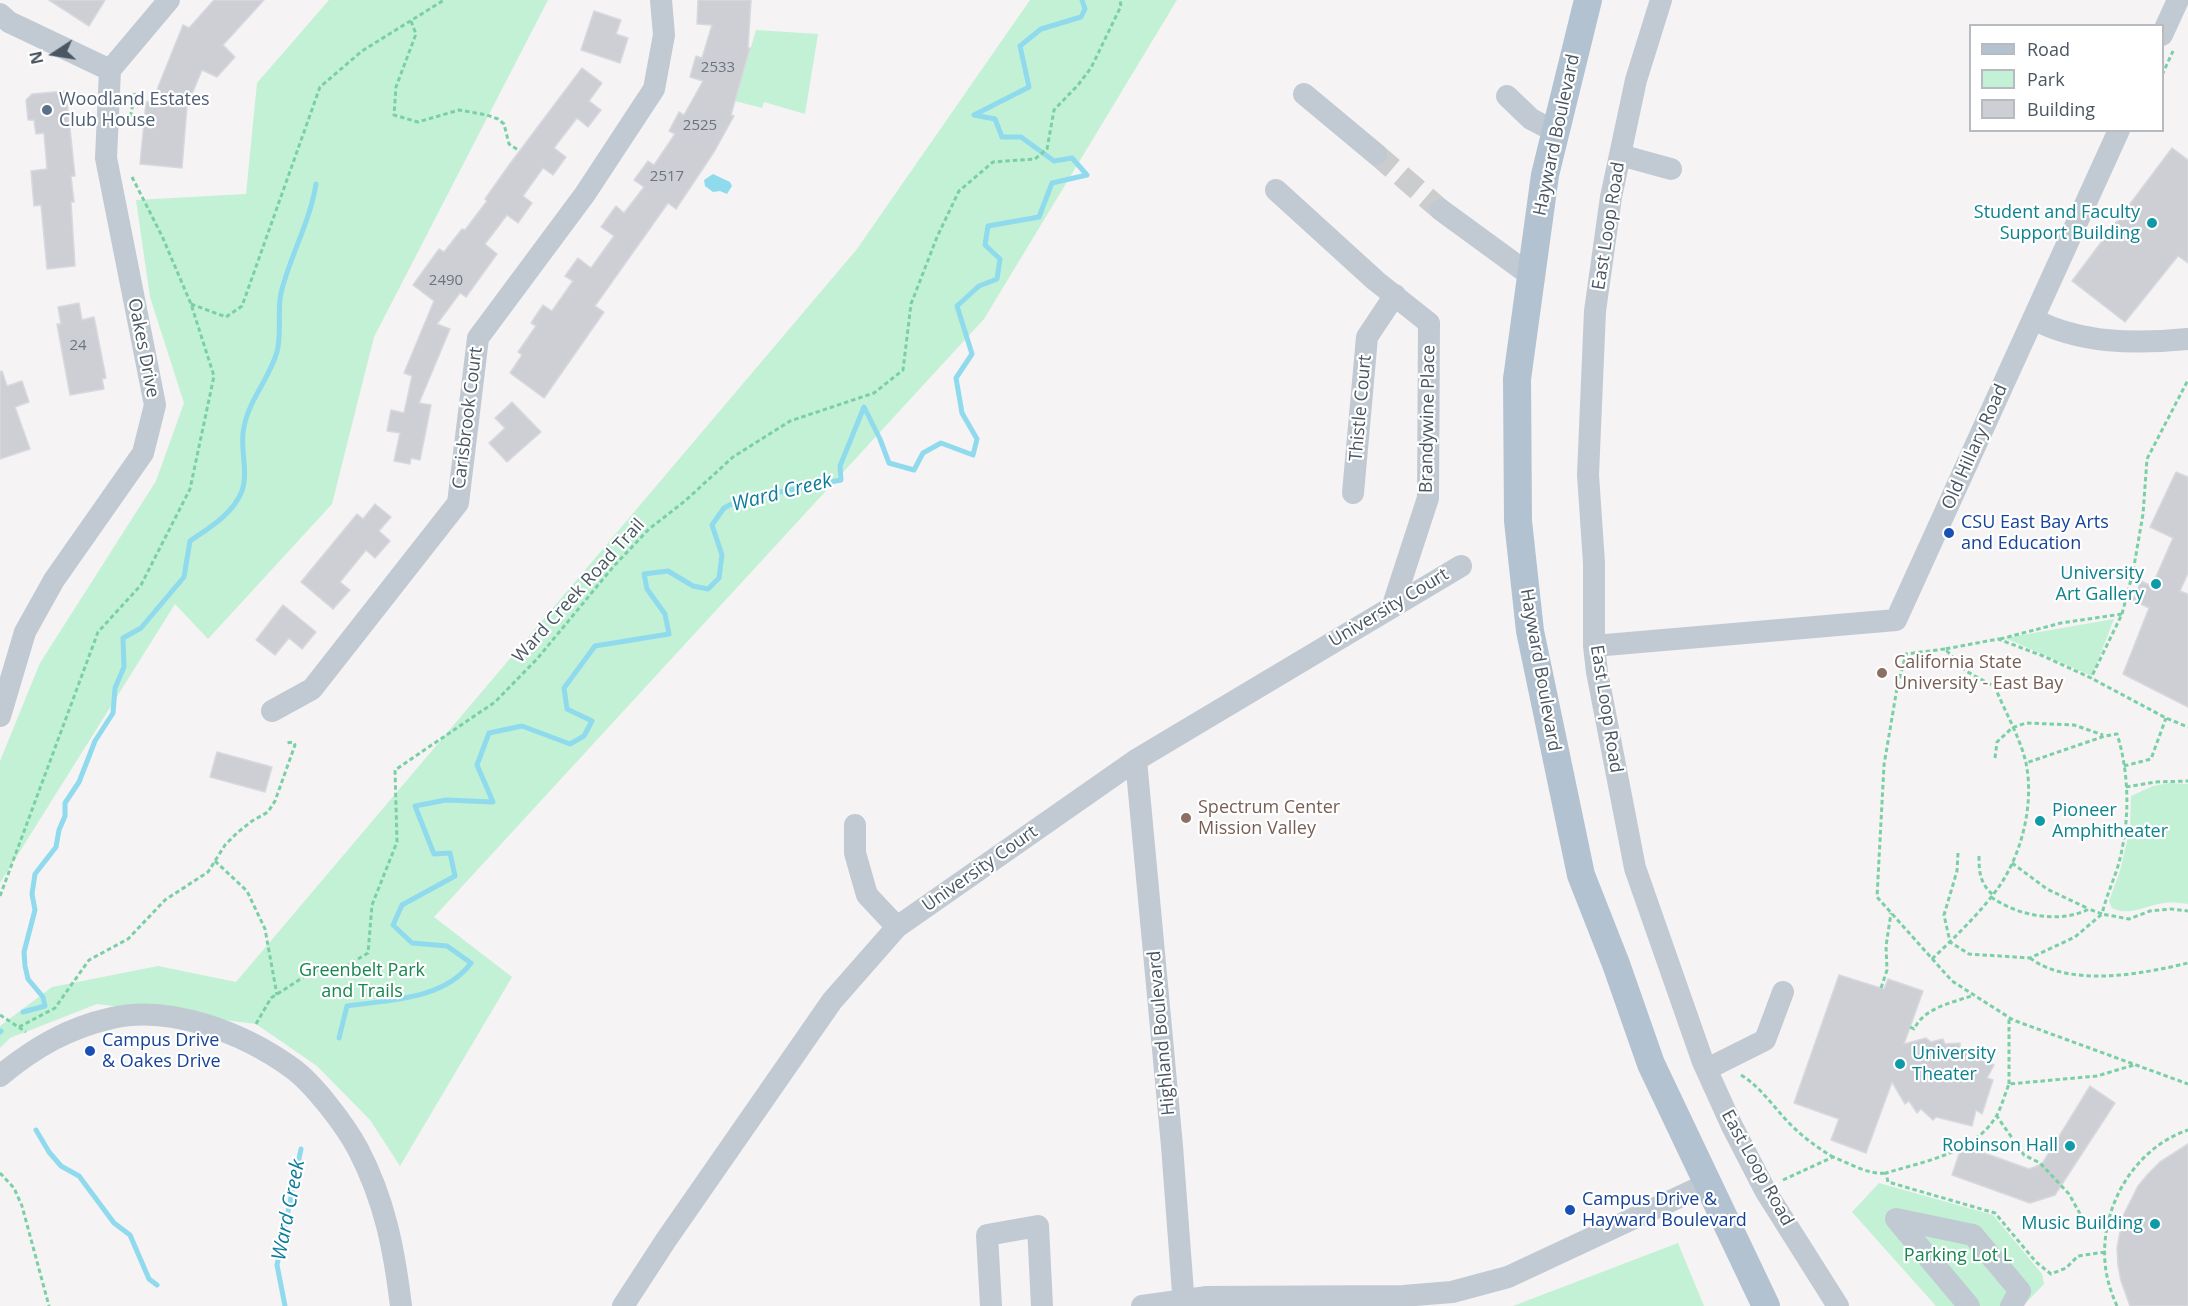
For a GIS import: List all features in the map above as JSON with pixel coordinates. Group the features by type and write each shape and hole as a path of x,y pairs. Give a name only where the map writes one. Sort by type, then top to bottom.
{"main road":[{"name":"Hayward Boulevard","path":"1588,0 1545,175 1517,379 1518,521 1530,631 1581,875 1616,964 1650,1064 1766,1306"}],"street":[{"path":"0,14 9,22 110,70 169,0"},
{"name":"Carisbrook Court","path":"272,711 312,689 458,503 478,338 585,194 654,89 664,35 661,0"},
{"name":"East Loop Road","path":"1661,0 1636,80 1611,197 1595,311 1588,475 1594,562 1594,646 1597,672 1635,868 1707,1069 1732,1126 1766,1192 1838,1306"},
{"path":"2164,33 2178,0"},
{"name":"Oakes Drive","path":"0,716 25,632 54,580 143,453 155,405 106,158 110,70"},
{"path":"1305,94 1376,154"},
{"path":"1507,96 1531,119 1556,132"},
{"name":"Old Hillary Road","path":"1594,646 1896,620 2118,132"},
{"path":"1620,155 1671,169"},
{"name":"Brandywine Place","path":"1276,190 1376,281 1429,323 1428,498 1393,605"},
{"path":"1441,210 1530,275"},
{"name":"Thistle Court","path":"1353,493 1367,337 1395,295"},
{"path":"2033,319 2068,333 2114,342 2149,343 2188,339"},
{"name":"University Court","path":"623,1306 666,1240 832,1001 897,927 1136,760 1461,566"},
{"name":"Highland Boulevard","path":"1136,760 1172,1146 1184,1303"},
{"path":"855,825 855,853 867,896 897,927"},
{"path":"1707,1069 1765,1040 1783,992"},
{"path":"0,1076 30,1051 77,1028 114,1017 164,1015 207,1025 246,1041 293,1069 324,1100 357,1147 378,1193 394,1250 401,1306"},
{"path":"1142,1306 1184,1303 1207,1297 1403,1296 1452,1292 1508,1277 1707,1184"},
{"path":"1969,1306 1896,1219 1973,1235 2020,1291 2012,1306"},
{"path":"992,1306 987,1235 1038,1226 1038,1305"}],"path":[{"path":"191,304 226,317 242,306 320,87 362,51 444,0"},
{"name":"Ward Creek Road Trail","path":"246,1041 271,998 313,971 343,968 368,953 372,904 397,842 395,770 495,702 537,659 613,567 642,537 733,457 790,421 874,393 903,370 911,304 937,237 959,191 993,162 1035,159 1047,149 1054,110 1091,68 1120,6 1120,0"},
{"path":"411,21 416,34 396,87 394,115 418,122 459,110 487,115 504,124 509,144 518,150"},
{"path":"2091,678 2122,614 2133,572 2143,514 2147,459 2188,380"},
{"path":"2122,614 2061,623 1946,649 1906,654 1897,688 1884,765 1877,897 1952,981 2009,1018 2188,1084"},
{"path":"1998,639 2091,678 2166,718 2188,727"},
{"path":"1932,959 1992,896 2012,862 2026,825 2028,808 2026,763 1995,687 1966,671 1946,649"},
{"path":"2124,766 2151,759 2166,718"},
{"path":"1995,758 1997,742 2012,728 2026,723 2074,725 2105,736"},
{"path":"1958,853 1957,871 1944,915 1950,942 1969,954 2030,958 2075,937 2102,914 2106,895 2118,866 2126,816 2124,766 2117,734 2026,763"},
{"path":"19,1027 55,1008 89,960 128,939 165,900 208,872 225,845 237,833 268,812 275,801 296,745 293,742 286,742"},
{"path":"2126,787 2156,782 2188,781"},
{"path":"1979,856 1979,876 1985,888 2005,907 2064,918 2090,909"},
{"path":"215,861 247,891 265,928 277,995"},
{"path":"2012,862 2047,889 2102,914 2129,919 2150,911 2171,909 2188,911"},
{"path":"1881,988 1887,970 1886,946 1891,913"},
{"path":"2030,958 2040,966 2079,975 2124,975 2188,963"},
{"path":"1910,1027 1914,1029 1919,1018 1930,1010 1974,995"},
{"path":"0,1015 44,1044"},
{"path":"1736,1074 1741,1074 1753,1082 1803,1137 1833,1157 1866,1171 1886,1173 1961,1148 1977,1139 1996,1115 2009,1084 2009,1018"},
{"path":"2009,1084 2097,1076 2136,1065"},
{"path":"1996,1115 2024,1155 2040,1163 2069,1194 2084,1221 2092,1228 2108,1228"},
{"path":"2117,1306 2106,1270 2105,1252 2110,1214 2119,1191 2132,1170 2150,1151 2188,1130"},
{"path":"1781,1181 1833,1157"},
{"path":"0,1173 14,1188 22,1206 49,1306"},
{"path":"1886,1173 1888,1182 1995,1213 2036,1262 2051,1274 2066,1268 2078,1256 2105,1252"}],"green space":[{"path":"329,0 548,0 374,337 332,504 208,639 175,604 0,883 0,761 40,663 156,481 184,403 150,297 136,200 246,194 257,83"},
{"name":"Greenbelt Park and Trails","path":"1030,0 1177,0 984,319 434,917 512,977 400,1166 370,1120 317,1066 256,1024 97,1004 10,1038 0,1048 0,1026 52,987 158,966 236,982 857,249"},
{"path":"756,30 818,34 805,114 764,102 762,108 735,101"},
{"path":"2114,619 2092,676 2005,638"},
{"path":"2169,783 2188,784 2188,904 2164,903 2125,911 2112,908 2109,901 2120,871 2130,829 2131,796 2153,786"},
{"name":"Parking Lot L","path":"1879,1183 1993,1215 2042,1274 2044,1284 2023,1306 1936,1306 1852,1212"},
{"path":"1678,1243 1704,1306 1513,1306"}],"water":[{"path":"713,174 730,182 732,186 727,194 720,191 713,192 705,186 704,180"}],"building":[{"path":"49,0 105,0 89,26"},
{"path":"214,0 264,0 223,45 235,57 217,77 202,70 187,106 182,168 140,164 146,102 152,102 183,25 189,28"},
{"path":"698,0 751,0 748,48 750,48 731,115 734,116 714,152 676,209 668,203 595,306 604,312 544,398 510,373 522,355 518,352 536,326 531,323 543,305 552,311 573,281 565,276 578,258 591,268 614,236 601,227 616,206 624,213 644,187 634,180 648,161 654,165 675,134 669,131 679,112 684,115 703,81 690,77 696,56 702,58 712,25 697,24"},
{"path":"594,11 621,20 616,34 628,38 620,63 581,50"},
{"path":"582,68 602,83 589,101 601,110 588,127 577,118 554,148 566,157 553,175 543,168 523,196 532,203 518,223 507,215 485,244 497,254 466,297 460,293 437,324 450,329 419,403 431,405 420,460 411,458 410,464 394,461 400,433 387,431 391,410 404,413 412,376 404,373 434,301 413,285 439,249 444,252 462,229 465,230 487,201 485,199 509,165"},
{"path":"66,91 75,176 71,176 74,202 71,202 75,266 47,269 41,205 34,206 31,171 47,169 44,133 36,134 34,120 28,120 26,100 32,94"},
{"name":"Student and Faculty Support Building","path":"2172,148 2188,160 2188,263 2178,256 2125,322 2072,281"},
{"path":"79,303 82,320 94,317 106,378 102,379 104,389 70,395 57,324 61,324 58,307"},
{"path":"2,371 7,386 22,381 29,402 15,407 30,449 0,459 0,372"},
{"path":"512,402 541,432 507,462 489,443 505,428 495,418"},
{"path":"2176,472 2188,477 2188,573 2180,591 2188,594 2188,707 2123,674 2149,608 2133,600 2141,581 2152,586 2173,538 2150,527"},
{"path":"375,504 391,517 379,531 390,541 375,558 366,550 340,582 350,590 333,609 301,582 357,514 363,519"},
{"path":"283,605 316,632 302,649 289,638 275,655 256,640"},
{"path":"217,752 272,767 265,792 210,777"},
{"name":"University Theater","path":"1839,975 1884,989 1888,979 1923,991 1904,1044 1926,1038 1931,1042 1943,1039 1945,1044 1960,1043 1960,1049 1994,1065 1987,1078 1993,1080 1982,1114 1976,1110 1972,1126 1936,1117 1933,1120 1921,1109 1917,1113 1909,1101 1905,1104 1892,1082 1866,1153 1831,1140 1839,1119 1794,1103"},
{"name":"Robinson Hall","path":"2090,1086 2115,1103 2055,1195 2030,1203 1952,1175 1962,1145 2029,1169 2042,1164"},
{"name":"Music Building","path":"2188,1144 2188,1306 2130,1306 2118,1265 2117,1248 2123,1216 2138,1186 2148,1174 2160,1162"}],"waterway":[{"name":"Ward Creek","path":"339,1038 347,1006 397,1000 431,991 460,975 471,963 447,946 412,943 393,925 402,905 455,876 450,853 434,854 415,806 446,800 493,802 477,765 489,733 522,726 570,744 584,736 592,721 567,709 564,688 595,646 669,634 665,614 647,589 644,574 668,571 693,586 708,589 719,578 722,555 712,525 724,508 739,500 841,480 840,466 864,407 889,463 914,470 923,453 941,443 973,455 977,439 962,413 956,378 972,354 957,306 979,286 997,279 1000,259 985,245 988,226 1039,217 1052,183 1087,175 1072,158 1054,161 1021,137 1002,137 995,119 974,115 1029,87 1020,46 1041,29 1081,17 1085,9 1082,0"},
{"path":"23,1012 45,1006 43,997 28,979 25,966 24,952 35,910 32,894 35,874 56,847 59,830 65,816 65,803 79,782 95,741 113,713 115,688 124,667 123,638 141,628 184,577 190,541 227,514 242,491 245,475 244,427 250,408 277,352 281,293 309,212 316,184"},
{"path":"36,1130 49,1152 61,1166 79,1176 114,1223 130,1235 149,1279 157,1285"},
{"name":"Ward Creek","path":"285,1306 277,1265 301,1149"}],"tunnel":[{"path":"1376,154 1441,210"}],"place":[{"name":"Woodland Estates Club House","path":"47,110"},
{"name":"Student and Faculty Support Building","path":"2152,223"},
{"name":"CSU East Bay Arts and Education","path":"1949,533"},
{"name":"University Art Gallery","path":"2156,584"},
{"name":"California State University - East Bay","path":"1882,673"},
{"name":"Spectrum Center Mission Valley","path":"1186,818"},
{"name":"Pioneer Amphitheater","path":"2040,821"},
{"name":"Campus Drive & Oakes Drive","path":"90,1051"},
{"name":"University Theater","path":"1900,1064"},
{"name":"Robinson Hall","path":"2070,1146"},
{"name":"Campus Drive & Hayward Boulevard","path":"1570,1210"},
{"name":"Music Building","path":"2155,1224"}]}
